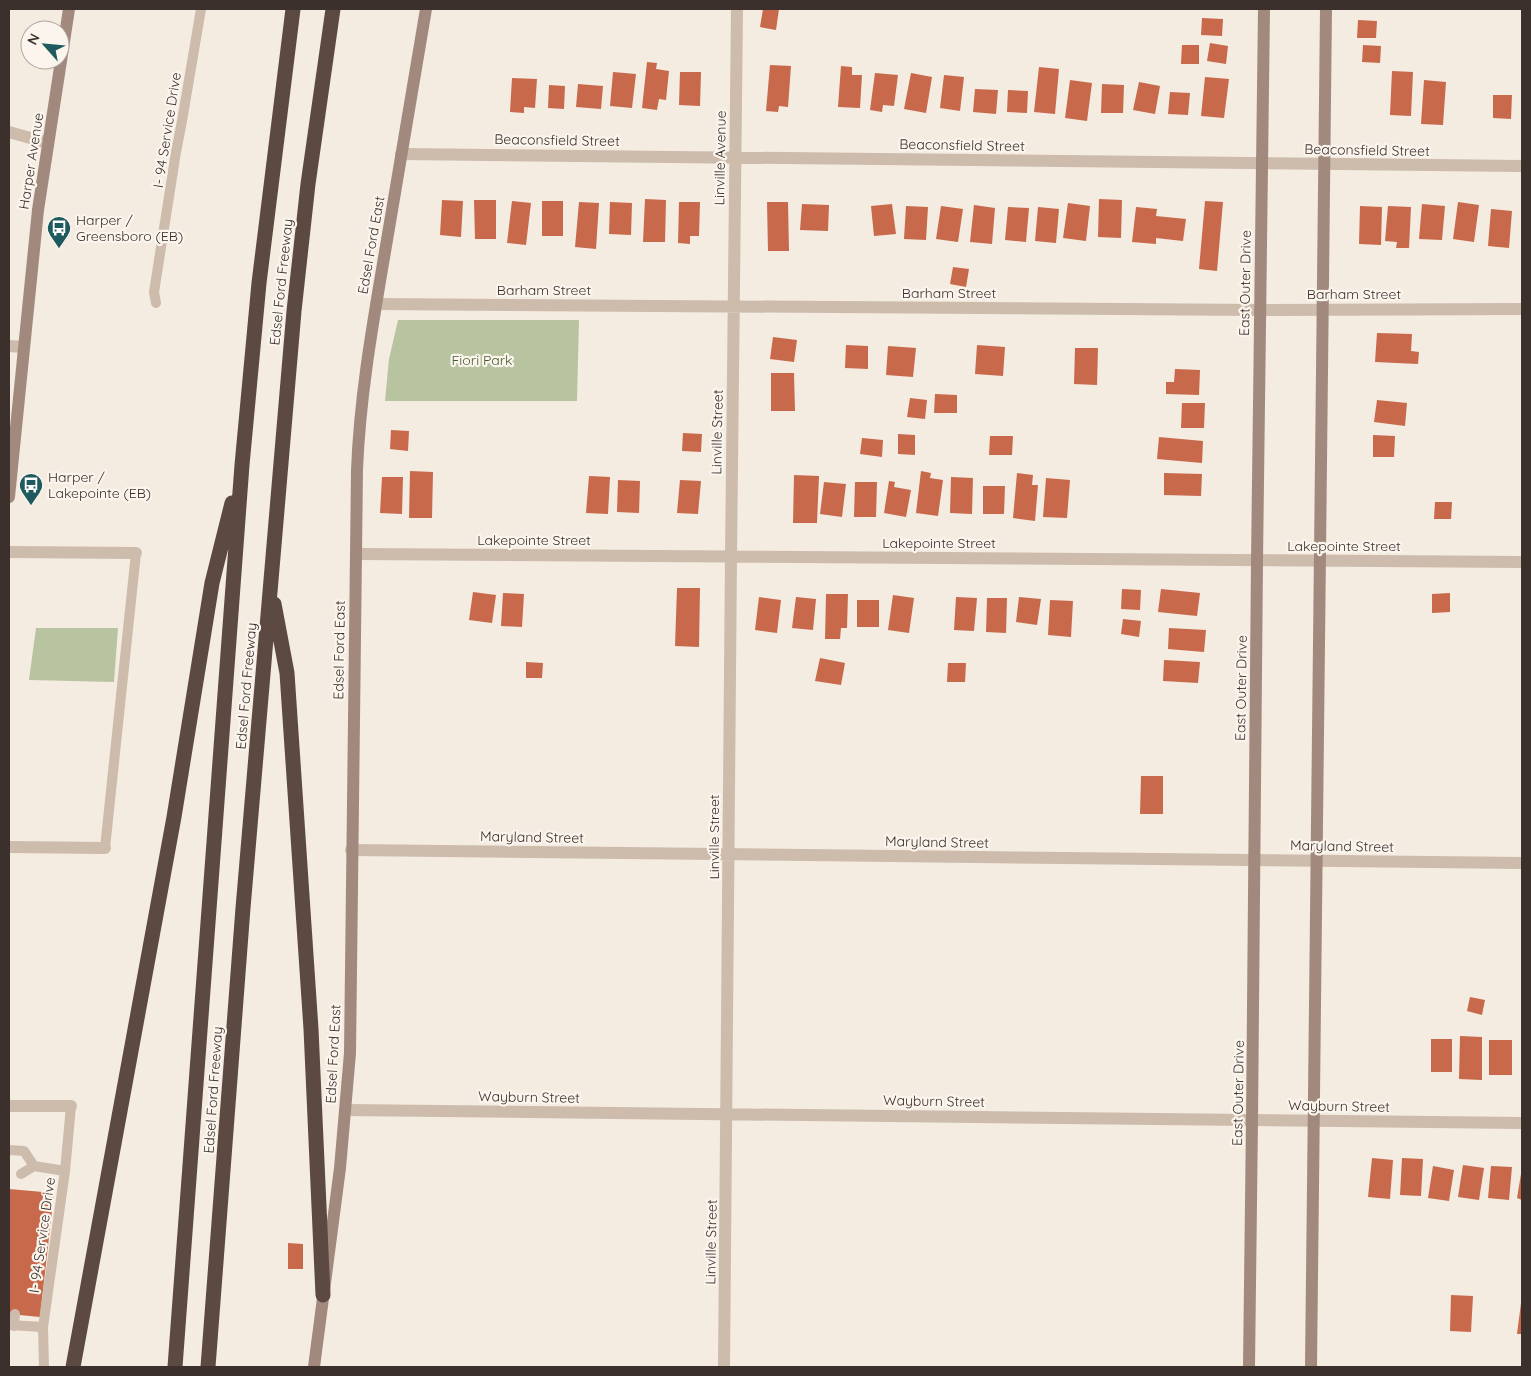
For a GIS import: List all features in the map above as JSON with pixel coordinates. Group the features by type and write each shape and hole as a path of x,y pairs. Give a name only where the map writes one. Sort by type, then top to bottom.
{"highway":[{"name":"Edsel Ford Freeway","path":"175,1367 242,465 259,283 293,9"},
{"name":"Edsel Ford Freeway","path":"208,1367 244,898 294,311 308,184 333,9"},
{"path":"73,1367 174,818 212,583 242,465"},
{"path":"271,587 287,673 311,1029 323,1296"}],"street":[{"name":"Harper Avenue","path":"9,496 38,210 69,9"},
{"name":"Edsel Ford East","path":"314,1367 340,1168 350,1053 356,470 359,427 364,378 426,9"},
{"name":"Linville Avenue","path":"734,307 737,9"},
{"name":"East Outer Drive","path":"1249,1367 1264,9"},
{"path":"1311,1367 1326,9"},
{"path":"9,132 48,143"},
{"name":"Beaconsfield Street","path":"401,154 1522,166"},
{"name":"Barham Street","path":"376,304 1522,310"},
{"name":"Linville Street","path":"724,1367 734,307"},
{"path":"9,346 24,348"},
{"path":"9,552 136,553"},
{"name":"Lakepointe Street","path":"356,554 1522,562"},
{"path":"9,847 105,848"},
{"name":"Maryland Street","path":"352,850 1522,862"},
{"path":"9,1106 71,1106"},
{"name":"Wayburn Street","path":"345,1110 1522,1122"}],"lane":[{"name":"I- 94 Service Drive","path":"156,303 154,292 201,9"},
{"path":"105,848 136,553"},
{"name":"I- 94 Service Drive","path":"44,1367 43,1327 51,1243 65,1171 71,1106"},
{"path":"9,1150 24,1151 34,1166"},
{"path":"21,1174 34,1166 65,1171"},
{"path":"15,1314 11,1325 43,1327"}],"green space":[{"name":"Fiori Park","path":"398,320 579,320 577,401 385,401 389,359"},
{"path":"36,628 118,628 114,682 29,680"}],"building":[{"path":"763,9 779,9 776,30 760,27"},
{"path":"1202,18 1223,19 1222,36 1201,35"},
{"path":"1358,20 1377,21 1376,38 1357,38"},
{"path":"1210,43 1228,46 1226,64 1207,61"},
{"path":"1182,45 1199,45 1199,64 1181,64"},
{"path":"1363,45 1381,46 1380,63 1362,62"},
{"path":"647,62 657,63 656,69 669,71 666,100 659,99 657,110 642,108"},
{"path":"770,65 791,66 788,107 779,106 778,112 766,111"},
{"path":"841,66 852,67 852,75 862,75 860,108 838,107"},
{"path":"1039,67 1059,69 1055,114 1034,112"},
{"path":"1392,71 1413,72 1411,116 1390,115"},
{"path":"613,72 636,74 632,108 610,106"},
{"path":"680,72 701,72 700,106 679,105"},
{"path":"875,73 898,75 894,106 883,105 882,112 870,110"},
{"path":"911,73 932,77 926,113 904,109"},
{"path":"944,75 964,77 960,111 940,108"},
{"path":"1205,77 1229,79 1224,118 1201,116"},
{"path":"512,78 537,79 535,108 524,107 524,113 510,112"},
{"path":"1070,80 1092,83 1087,121 1065,118"},
{"path":"1424,80 1446,82 1443,125 1421,124"},
{"path":"1139,82 1160,86 1155,114 1133,110"},
{"path":"578,84 603,86 601,109 576,107"},
{"path":"1102,84 1124,85 1123,113 1101,113"},
{"path":"549,85 565,86 564,109 548,108"},
{"path":"975,89 998,90 996,114 973,112"},
{"path":"1008,90 1028,91 1027,113 1007,112"},
{"path":"1170,92 1190,93 1188,115 1168,114"},
{"path":"1493,95 1512,95 1511,119 1493,118"},
{"path":"645,199 666,200 665,242 643,242"},
{"path":"1099,199 1122,200 1121,238 1098,237"},
{"path":"442,200 463,201 461,237 440,235"},
{"path":"474,200 496,200 496,239 475,239"},
{"path":"512,201 531,203 526,245 507,243"},
{"path":"542,201 563,201 563,236 542,236"},
{"path":"1205,201 1223,202 1217,271 1199,269"},
{"path":"579,202 599,203 596,249 575,247"},
{"path":"610,202 632,203 631,235 609,234"},
{"path":"679,202 700,202 699,236 690,236 690,244 678,243"},
{"path":"767,202 788,202 789,251 768,251"},
{"path":"1458,202 1479,205 1474,242 1453,239"},
{"path":"1068,203 1090,206 1086,241 1063,238"},
{"path":"802,204 829,205 828,231 800,230"},
{"path":"892,204 896,234 874,236 871,206"},
{"path":"1422,204 1445,206 1442,240 1419,239"},
{"path":"974,205 995,208 992,244 970,242"},
{"path":"906,206 928,207 926,240 904,239"},
{"path":"941,206 963,209 958,242 936,239"},
{"path":"1360,206 1382,207 1381,245 1359,244"},
{"path":"1388,206 1411,207 1409,248 1396,248 1397,242 1385,241"},
{"path":"1008,207 1029,208 1026,242 1005,240"},
{"path":"1038,207 1059,209 1056,243 1035,241"},
{"path":"1136,207 1157,209 1156,216 1186,219 1183,241 1156,238 1156,244 1132,242"},
{"path":"1491,209 1512,211 1509,248 1488,246"},
{"path":"953,267 969,269 966,287 950,284"},
{"path":"1377,333 1412,334 1411,351 1419,352 1418,364 1375,362"},
{"path":"773,337 797,340 794,362 770,359"},
{"path":"846,345 868,346 868,369 845,368"},
{"path":"977,345 1005,347 1003,376 975,374"},
{"path":"888,346 916,348 913,377 886,375"},
{"path":"1075,348 1098,348 1097,385 1074,384"},
{"path":"1175,369 1200,370 1199,395 1166,394 1166,382 1174,382"},
{"path":"771,373 794,373 795,411 771,411"},
{"path":"935,394 957,395 957,413 934,413"},
{"path":"910,398 927,400 925,419 907,417"},
{"path":"1377,400 1407,403 1405,426 1374,422"},
{"path":"1182,403 1205,403 1204,428 1181,428"},
{"path":"391,430 409,431 408,451 390,449"},
{"path":"683,433 702,434 701,452 682,451"},
{"path":"898,434 915,435 915,455 898,454"},
{"path":"1373,435 1395,436 1394,457 1373,457"},
{"path":"990,436 1013,436 1012,455 989,455"},
{"path":"1159,437 1203,441 1202,463 1157,459"},
{"path":"862,438 883,440 882,457 860,454"},
{"path":"410,471 433,472 432,518 409,518"},
{"path":"921,471 931,473 930,478 943,480 938,516 916,513"},
{"path":"1017,473 1033,475 1032,485 1038,485 1035,521 1013,518"},
{"path":"1164,473 1202,474 1201,496 1164,495"},
{"path":"794,475 819,476 817,523 793,523"},
{"path":"589,476 610,477 608,514 586,513"},
{"path":"382,477 403,477 402,514 380,513"},
{"path":"951,477 973,478 972,514 950,513"},
{"path":"1046,478 1070,480 1067,518 1043,517"},
{"path":"618,480 640,481 639,513 617,512"},
{"path":"680,480 701,481 698,514 677,513"},
{"path":"889,481 895,482 894,487 911,490 906,517 884,513"},
{"path":"824,482 846,484 842,517 820,514"},
{"path":"855,482 877,482 876,517 854,517"},
{"path":"983,486 1005,486 1004,514 983,514"},
{"path":"1435,502 1452,502 1451,519 1434,519"},
{"path":"677,588 700,588 699,647 675,646"},
{"path":"1122,589 1141,590 1140,610 1121,609"},
{"path":"1161,589 1200,593 1197,616 1158,612"},
{"path":"473,592 496,595 492,623 469,620"},
{"path":"503,593 524,594 522,627 501,626"},
{"path":"1450,593 1450,612 1432,613 1432,594"},
{"path":"826,594 848,594 847,628 841,628 840,639 825,639"},
{"path":"893,595 914,598 909,633 888,630"},
{"path":"759,597 781,600 777,633 755,630"},
{"path":"796,597 816,599 813,630 792,628"},
{"path":"956,597 977,598 974,631 954,630"},
{"path":"1019,597 1041,599 1037,625 1016,622"},
{"path":"987,598 1007,598 1006,633 986,632"},
{"path":"857,600 879,600 879,627 857,627"},
{"path":"1050,600 1073,601 1071,637 1048,635"},
{"path":"1123,619 1141,621 1139,637 1121,634"},
{"path":"1169,628 1206,630 1204,652 1168,649"},
{"path":"820,658 845,663 841,685 815,681"},
{"path":"1164,660 1200,662 1198,683 1163,681"},
{"path":"526,662 543,663 542,678 526,678"},
{"path":"948,663 966,663 965,682 947,682"},
{"path":"1141,776 1163,776 1163,814 1140,814"},
{"path":"1470,997 1485,1000 1482,1015 1467,1011"},
{"path":"1460,1036 1482,1037 1482,1080 1459,1079"},
{"path":"1431,1039 1452,1039 1452,1072 1431,1072"},
{"path":"1489,1040 1512,1040 1512,1075 1489,1075"},
{"path":"1372,1158 1393,1160 1390,1199 1368,1197"},
{"path":"1402,1158 1423,1159 1421,1196 1400,1195"},
{"path":"1463,1165 1484,1168 1479,1200 1458,1197"},
{"path":"1433,1166 1454,1170 1449,1201 1428,1198"},
{"path":"1491,1166 1512,1167 1509,1200 1488,1198"},
{"path":"1522,1174 1522,1200 1517,1198"},
{"path":"9,1189 54,1193 40,1317 9,1314"},
{"path":"288,1243 303,1244 303,1269 288,1269"},
{"path":"1451,1295 1473,1296 1471,1332 1450,1331"},
{"path":"1521,1303 1522,1334 1517,1334"}],"place":[{"name":"Harper / Greensboro (EB)","path":"59,249"},
{"name":"Harper / Lakepointe (EB)","path":"31,506"}]}
